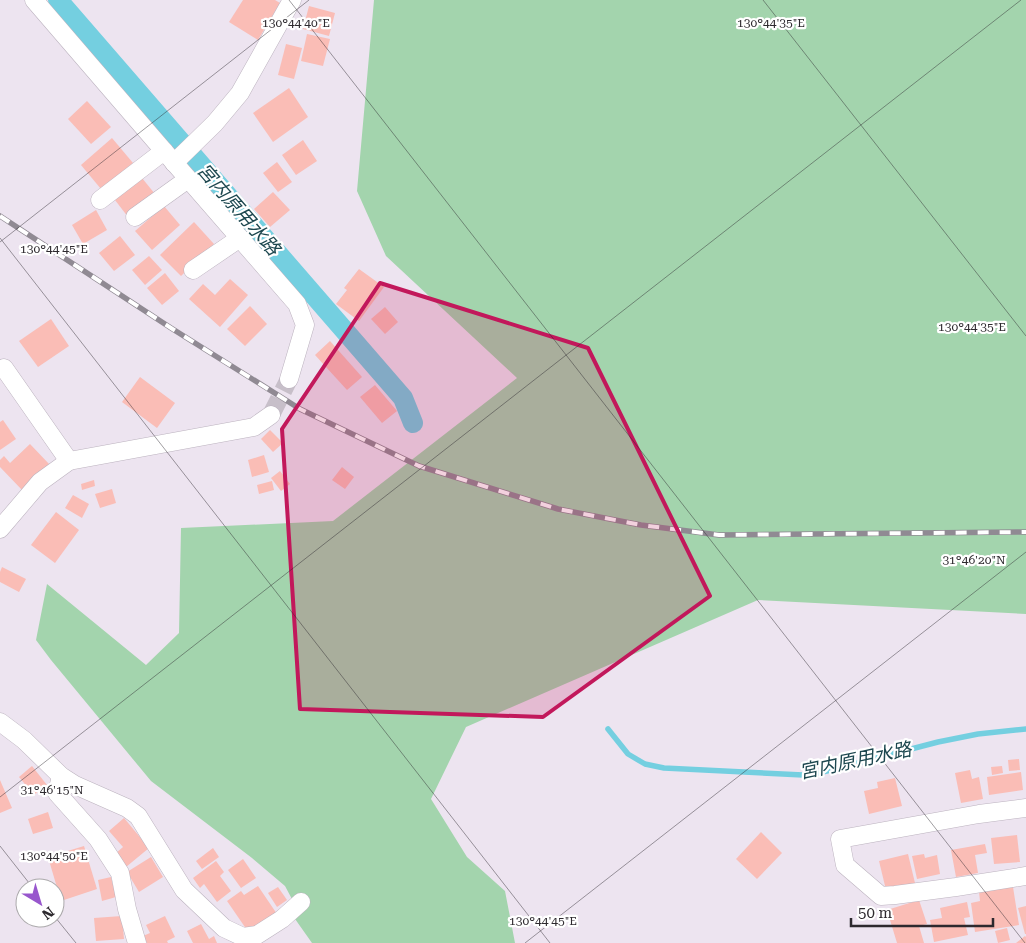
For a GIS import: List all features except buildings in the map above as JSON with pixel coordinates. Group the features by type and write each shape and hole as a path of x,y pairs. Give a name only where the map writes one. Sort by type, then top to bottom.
{"street":[{"path":"34,0 172,157 188,179 297,304 305,325 290,379"},
{"path":"100,200 196,142 215,123 240,93 292,0"},
{"path":"135,217 188,179"},
{"path":"193,270 240,238"},
{"path":"4,368 69,460"},
{"path":"0,529 40,482 69,460 254,427 271,415"},
{"path":"0,722 24,740 61,776 75,785 127,808 138,816 184,890 224,928 243,937 257,935 282,919 301,902"},
{"path":"61,776 58,793 98,839 120,873 137,943"},
{"path":"1026,808 979,814 840,839 845,866 881,896 1026,876"}],"highlighted area":[{"path":"380,283 588,348 710,596 543,717 300,709 282,429"}],"green space":[{"path":"374,0 1026,0 1026,614 758,600 466,727 431,799 467,857 505,891 515,943 312,943 288,909 293,901 285,886 252,858 151,781 36,640 47,584 146,665 179,633 181,528 333,521 517,378 386,256 357,191"}],"waterway":[{"name":"宮内原用水路","path":"58,0 403,398 413,423"},
{"name":"宮内原用水路","path":"608,729 628,754 645,764 664,768 803,775 819,773 938,742 978,734 1026,729"}],"tunnel":[{"path":"271,415 289,379"}],"railway":[{"path":"0,216 171,328 300,409 419,466 558,509 641,525 719,535 1026,532"}]}
